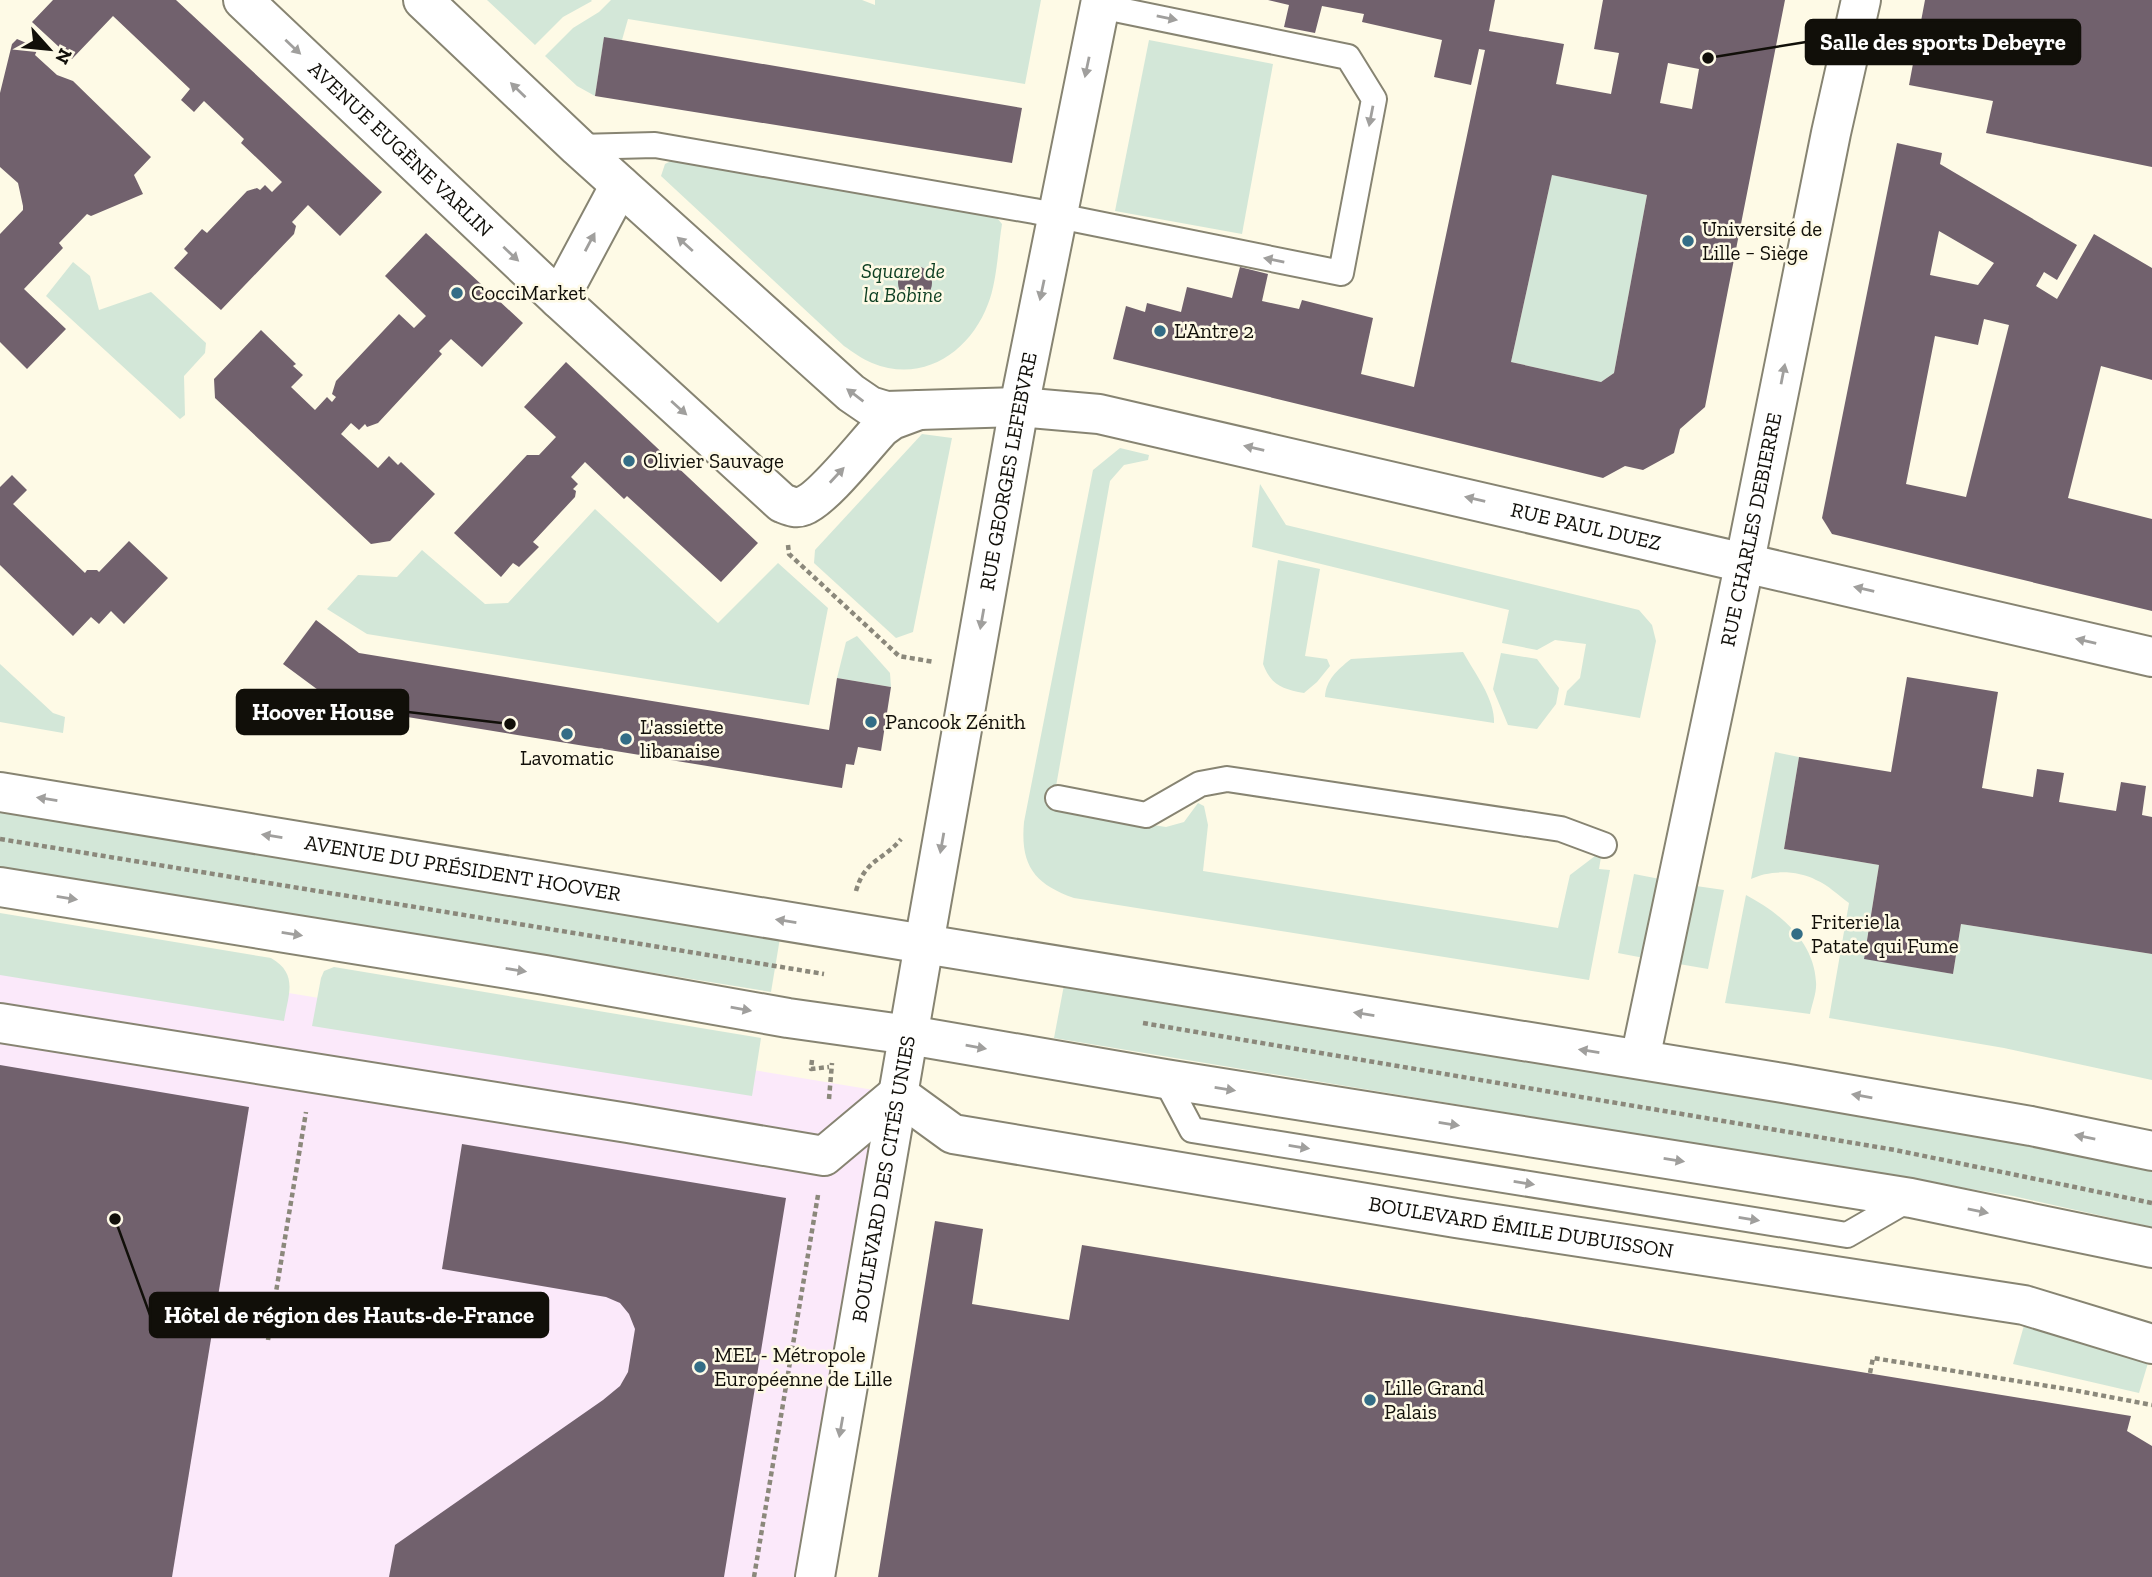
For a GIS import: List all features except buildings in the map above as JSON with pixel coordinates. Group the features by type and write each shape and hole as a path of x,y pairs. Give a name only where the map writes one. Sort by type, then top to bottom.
{"street":[{"name":"AVENUE EUGÈNE VARLIN","path":"243,0 559,299 782,503"},
{"path":"423,0 578,147 851,393 870,406 886,411 1019,407"},
{"name":"RUE CHARLES DEBIERRE","path":"1640,1059 1745,561 1828,146 1861,0"},
{"name":"RUE GEORGES LEFEBVRE","path":"924,944 1019,407 1100,3"},
{"path":"559,299 620,185"},
{"name":"RUE PAUL DUEZ","path":"1019,407 1099,414 2152,657"},
{"path":"782,503 794,508 805,506 820,495 881,428 892,420 919,410"},
{"name":"AVENUE DU PRÉSIDENT HOOVER","path":"0,792 924,944"},
{"path":"0,887 545,975 807,1021 909,1035 1165,1079 1911,1198 2152,1248"},
{"path":"924,944 1930,1107 2152,1151"},
{"name":"BOULEVARD DES CITÉS UNIES","path":"815,1577 924,944"},
{"path":"0,1023 824,1156 898,1094"},
{"name":"BOULEVARD ÉMILE DUBUISSON","path":"898,1094 953,1134 1456,1218 2024,1305 2152,1344"}],"lane":[{"path":"578,147 655,145 1057,216 1340,273 1374,99 1348,57 1100,3"},
{"path":"1058,798 1146,814 1200,783 1227,779 1561,829 1604,845"}],"path":[{"path":"782,503 789,554 899,656 973,670"},
{"path":"0,839 824,974"},
{"path":"1131,1021 1895,1150 2152,1203"},
{"path":"268,1340 312,1074"},
{"path":"754,1577 824,1156"},
{"path":"1870,1373 1873,1358 2152,1405"}],"shaded area":[{"path":"0,945 898,1094 815,1577 0,1577"}],"green space":[{"path":"487,0 592,1 563,17 535,45"},
{"path":"611,0 862,0 875,5 875,0 1041,0 1025,84 628,19 622,40 604,38 595,96 577,86 545,56 573,28 599,12"},
{"path":"1149,40 1273,64 1242,234 1115,211"},
{"name":"Square de la Bobine","path":"673,160 993,213 1002,224 993,286 980,321 957,349 926,366 891,368 865,360 844,346 661,176 665,164"},
{"path":"1552,175 1647,195 1614,373 1601,382 1511,362"},
{"path":"73,262 90,276 99,310 151,292 206,343 205,353 184,376 185,415 180,419 46,296"},
{"path":"922,434 952,438 913,632 896,638 814,563 815,550"},
{"path":"1120,448 1149,455 1148,460 1124,465 1110,481 1052,809 1166,827 1184,822 1198,803 1204,806 1208,825 1203,871 1558,928 1570,875 1595,856 1601,857 1599,869 1610,870 1589,980 1074,898 1060,893 1040,879 1028,862 1023,837 1024,822 1093,470"},
{"path":"1260,484 1286,525 1639,610 1652,625 1656,641 1640,718 1564,705 1567,691 1580,678 1586,644 1555,640 1537,650 1502,643 1509,610 1252,547"},
{"path":"595,509 718,623 778,563 828,608 809,705 367,634 327,609 358,575 397,577 422,550 485,604 508,603"},
{"path":"1278,560 1320,569 1305,656 1327,659 1330,666 1304,693 1278,685 1263,664"},
{"path":"857,636 890,673 891,687 837,678 846,642"},
{"path":"1463,652 1488,695 1494,723 1325,697 1333,676 1351,659"},
{"path":"1501,653 1537,659 1559,688 1556,704 1537,729 1508,725 1493,689"},
{"path":"0,664 53,713 65,717 63,733 0,722"},
{"path":"1775,752 1799,757 1784,849 1879,865 1864,958 1953,974 1961,924 2152,954 2152,1080 2004,1048 1829,1018 1849,903 1825,885 1800,874 1774,873 1751,879"},
{"path":"0,812 780,938 771,992 0,867"},
{"path":"1634,874 1660,879 1644,958 1618,953"},
{"path":"1696,886 1724,890 1708,969 1679,964"},
{"path":"1746,895 1783,920 1802,941 1809,954 1814,967 1816,986 1810,1014 1725,1003"},
{"path":"0,913 271,958 285,971 290,986 284,1021 0,975"},
{"path":"334,967 761,1038 752,1096 312,1026 321,978 324,971"},
{"path":"1064,985 1745,1094 2152,1169 2152,1227 2013,1196 1054,1038"},
{"path":"2025,1322 2148,1363 2139,1393 2013,1364"}],"place":[{"name":"Salle des sports Debeyre","path":"1708,58"},
{"name":"Université de Lille − Siège","path":"1688,241"},
{"name":"CocciMarket","path":"457,293"},
{"name":"L'Antre 2","path":"1160,331"},
{"name":"Olivier Sauvage","path":"629,461"},
{"name":"Pancook Zénith","path":"871,722"},
{"name":"Hoover House","path":"510,724"},
{"name":"Lavomatic","path":"567,734"},
{"name":"L'assiette libanaise","path":"626,739"},
{"name":"Friterie la Patate qui Fume","path":"1797,934"},
{"name":"Hôtel de région des Hauts-de-France","path":"115,1219"},
{"name":"MEL - Métropole Européenne de Lille","path":"700,1367"},
{"name":"Lille Grand Palais","path":"1370,1400"}]}
